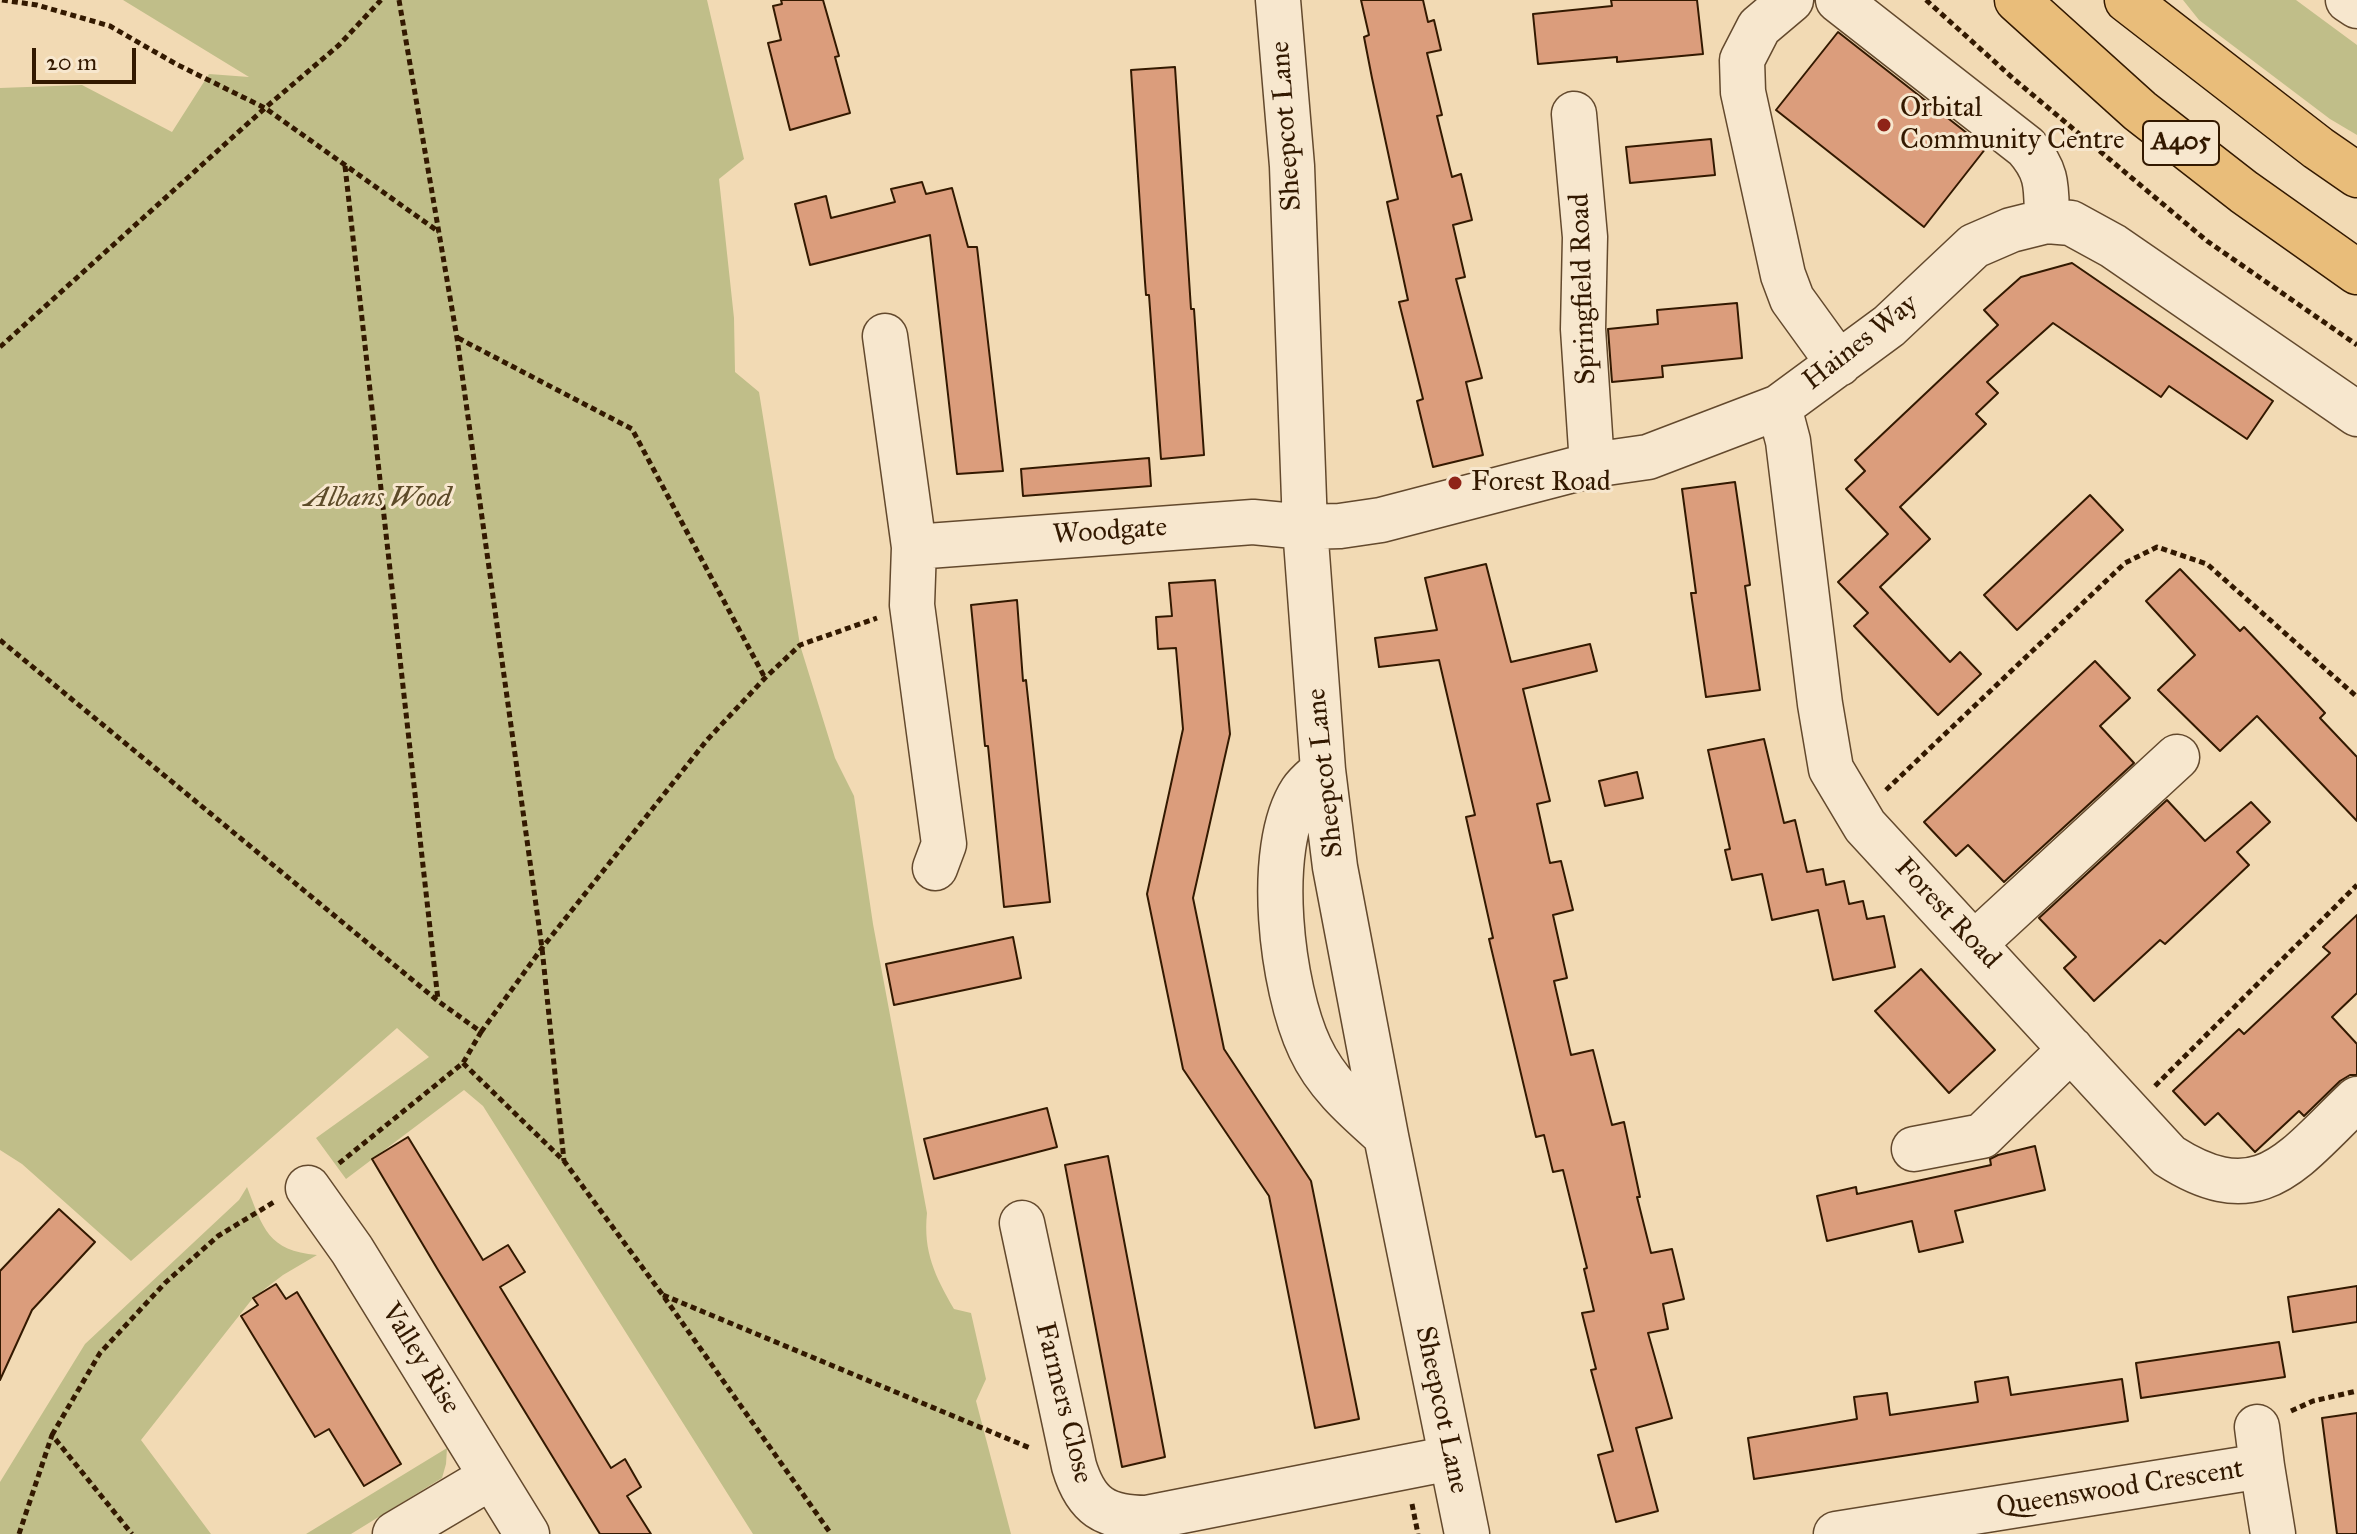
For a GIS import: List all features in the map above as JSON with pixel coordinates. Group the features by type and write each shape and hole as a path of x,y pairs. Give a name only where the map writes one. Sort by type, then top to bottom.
{"highway":[{"name":"A405","path":"2017,0 2140,111 2244,192 2357,272"},
{"name":"A405","path":"2127,0 2357,175"}],"street":[{"name":"Sheepcot Lane","path":"1278,0 1292,166 1305,527 1323,770 1335,867 1467,1534"},
{"path":"1791,0 1759,27 1750,41 1742,60 1743,92 1783,275 1792,299 1839,364"},
{"path":"1838,0 2026,147 2039,161 2045,180 2047,221"},
{"path":"2348,0 2357,6"},
{"name":"Springfield Road","path":"1574,114 1585,237 1583,329 1592,465"},
{"name":"Haines Way","path":"1305,527 1381,520 1592,465 1648,457 1779,407 1889,326 1974,246 2011,230 2047,221 2071,223 2113,246 2357,414"},
{"path":"885,336 914,547 912,605 944,844 935,868"},
{"name":"Forest Road","path":"1779,407 1788,441 1820,704 1831,769 1865,826 2169,1156 2189,1169 2210,1178 2251,1181 2273,1173 2293,1161 2357,1099"},
{"name":"Woodgate","path":"914,547 1253,522 1305,527"},
{"path":"1974,944 2177,757"},
{"path":"1323,770 1302,791 1287,829 1280,918 1286,960 1310,1048 1342,1097 1386,1136"},
{"path":"1914,1149 1982,1136 2071,1049"},
{"name":"Valley Rise","path":"308,1188 352,1250 527,1534"},
{"name":"Farmers Close","path":"1022,1223 1074,1466 1081,1489 1092,1502 1107,1512 1125,1518 1146,1518 1451,1458"},
{"name":"Queenswood Crescent","path":"1836,1534 2259,1447 2273,1534"},
{"path":"395,1534 491,1477"}],"path":[{"path":"2,0 37,5 110,26 176,64 265,108 439,232"},
{"path":"0,347 339,45 381,0"},
{"path":"399,0 457,338 542,948 564,1161"},
{"path":"1926,0 2015,80 2207,241 2357,345"},
{"path":"345,166 438,1001"},
{"path":"457,338 632,429 765,678"},
{"path":"1859,815 2125,563 2157,547 2207,564 2357,697"},
{"path":"19,1534 52,1435 100,1353 165,1283 218,1236 263,1207 308,1188 463,1063 481,1032 542,948 707,740 800,645 912,605"},
{"path":"0,640 438,1001 481,1032"},
{"path":"2129,1112 2357,885"},
{"path":"463,1063 564,1161 831,1534"},
{"path":"662,1294 1074,1466"},
{"path":"2259,1447 2313,1401 2357,1391"},
{"path":"52,1435 132,1534"}],"green space":[{"name":"Albans Wood","path":"123,0 707,0 744,159 719,179 734,318 735,372 759,392 800,645 835,758 854,796 873,924 927,1213 929,1252 936,1274 954,1309 971,1313 986,1379 976,1401 1011,1534 753,1534 483,1106 464,1090 346,1179 316,1138 429,1057 397,1028 131,1261 22,1164 0,1150 0,88 82,85 172,132 209,74 249,77"},
{"path":"2183,0 2296,0 2357,45 2357,135 2330,119 2199,20"},
{"path":"247,1187 263,1225 278,1243 301,1253 317,1255 253,1298 141,1440 211,1534 0,1534 0,1482 85,1344 239,1200"},
{"path":"447,1448 442,1478 351,1534 306,1534"}],"building":[{"path":"781,0 823,0 839,56 835,57 850,113 790,130 768,43 781,40 773,6 782,4"},
{"path":"1361,0 1423,0 1428,22 1434,20 1441,50 1427,53 1442,115 1437,116 1452,177 1461,174 1472,220 1453,225 1465,277 1456,279 1482,378 1466,382 1483,455 1433,467 1417,401 1423,399 1399,302 1408,300 1387,202 1398,199 1364,37 1369,35"},
{"path":"1611,0 1697,0 1703,54 1617,62 1617,57 1538,64 1533,14 1612,6"},
{"name":"Orbital Community Centre","path":"1838,32 1986,148 1924,227 1776,110"},
{"path":"1175,67 1204,455 1161,459 1131,70"},
{"path":"1711,139 1715,175 1630,183 1626,147"},
{"path":"922,182 926,194 952,188 968,247 977,247 1003,471 957,474 930,235 810,265 795,204 826,196 831,218 895,202 891,189"},
{"path":"2072,263 2273,401 2247,439 2169,386 2161,397 2053,323 1987,382 1998,393 1976,414 1986,424 1900,507 1930,539 1880,587 1950,662 1960,652 1981,674 1938,715 1854,626 1868,613 1838,582 1888,534 1846,489 1865,471 1855,460 1998,325 1984,310 2021,277"},
{"path":"1737,303 1742,358 1662,366 1663,377 1612,382 1608,329 1658,324 1657,310"},
{"path":"1149,458 1151,486 1023,496 1021,469"},
{"path":"1735,482 1750,585 1745,586 1760,690 1706,697 1691,593 1696,593 1682,489"},
{"path":"2090,495 2123,530 2017,630 1984,595"},
{"path":"1486,564 1511,662 1590,644 1597,671 1523,689 1550,801 1537,804 1550,863 1561,861 1573,910 1553,915 1567,978 1554,981 1571,1055 1593,1050 1612,1125 1624,1122 1640,1197 1637,1197 1651,1253 1672,1249 1684,1299 1663,1304 1668,1329 1648,1333 1672,1418 1636,1428 1658,1511 1616,1522 1598,1455 1613,1451 1591,1370 1596,1369 1582,1313 1594,1311 1584,1269 1587,1268 1563,1170 1553,1172 1544,1135 1536,1137 1489,939 1493,938 1466,817 1475,815 1439,660 1379,667 1375,638 1437,630 1425,578"},
{"path":"2180,569 2240,631 2244,627 2284,669 2325,713 2320,718 2357,757 2357,821 2257,716 2220,751 2158,690 2195,655 2146,601"},
{"path":"1215,580 1230,734 1193,898 1224,1049 1311,1181 1359,1419 1315,1428 1269,1196 1183,1069 1147,894 1183,729 1176,648 1158,649 1156,617 1172,616 1169,583"},
{"path":"1017,600 1023,681 1026,680 1050,902 1004,907 971,605"},
{"path":"2095,661 2130,698 2100,726 2134,763 2004,882 1968,845 1956,856 1924,822"},
{"path":"1764,739 1784,823 1795,820 1807,872 1823,869 1826,885 1844,881 1849,904 1863,901 1867,919 1884,916 1895,967 1833,980 1818,910 1772,920 1762,874 1732,880 1725,850 1730,849 1708,750"},
{"path":"1637,772 1643,798 1605,806 1599,781"},
{"path":"2167,800 2205,841 2251,802 2270,822 2237,852 2249,865 2165,944 2160,940 2094,1001 2064,968 2076,957 2039,918"},
{"path":"2357,915 2357,993 2332,1017 2357,1044 2357,1075 2340,1081 2304,1116 2299,1111 2255,1152 2218,1113 2205,1125 2173,1091 2239,1029 2244,1034 2330,953 2323,947"},
{"path":"1013,937 1021,978 894,1005 886,964"},
{"path":"1921,969 1995,1050 1949,1093 1875,1011"},
{"path":"1047,1108 1057,1147 934,1179 924,1139"},
{"path":"408,1137 483,1260 508,1245 525,1272 500,1287 611,1468 625,1459 641,1487 627,1496 651,1534 600,1534 438,1270 372,1159"},
{"path":"2035,1146 2045,1190 1955,1211 1963,1242 1919,1252 1912,1221 1827,1241 1817,1196 1856,1187 1857,1194 1991,1165 1990,1159 1998,1155"},
{"path":"1108,1156 1165,1457 1122,1467 1065,1165"},
{"path":"59,1209 95,1242 32,1310 0,1380 0,1271"},
{"path":"276,1284 286,1299 297,1292 401,1464 364,1486 329,1429 315,1437 241,1316 258,1305 253,1298"},
{"path":"2357,1286 2357,1322 2293,1332 2288,1297"},
{"path":"2279,1342 2285,1377 2141,1398 2136,1363"},
{"path":"2008,1377 2011,1395 2122,1379 2128,1421 1754,1479 1748,1438 1857,1419 1854,1397 1887,1393 1890,1415 1978,1402 1975,1382"},
{"path":"2357,1413 2357,1534 2337,1534 2322,1418"}],"place":[{"name":"Orbital Community Centre","path":"1884,125"},
{"name":"Forest Road","path":"1455,483"}]}
